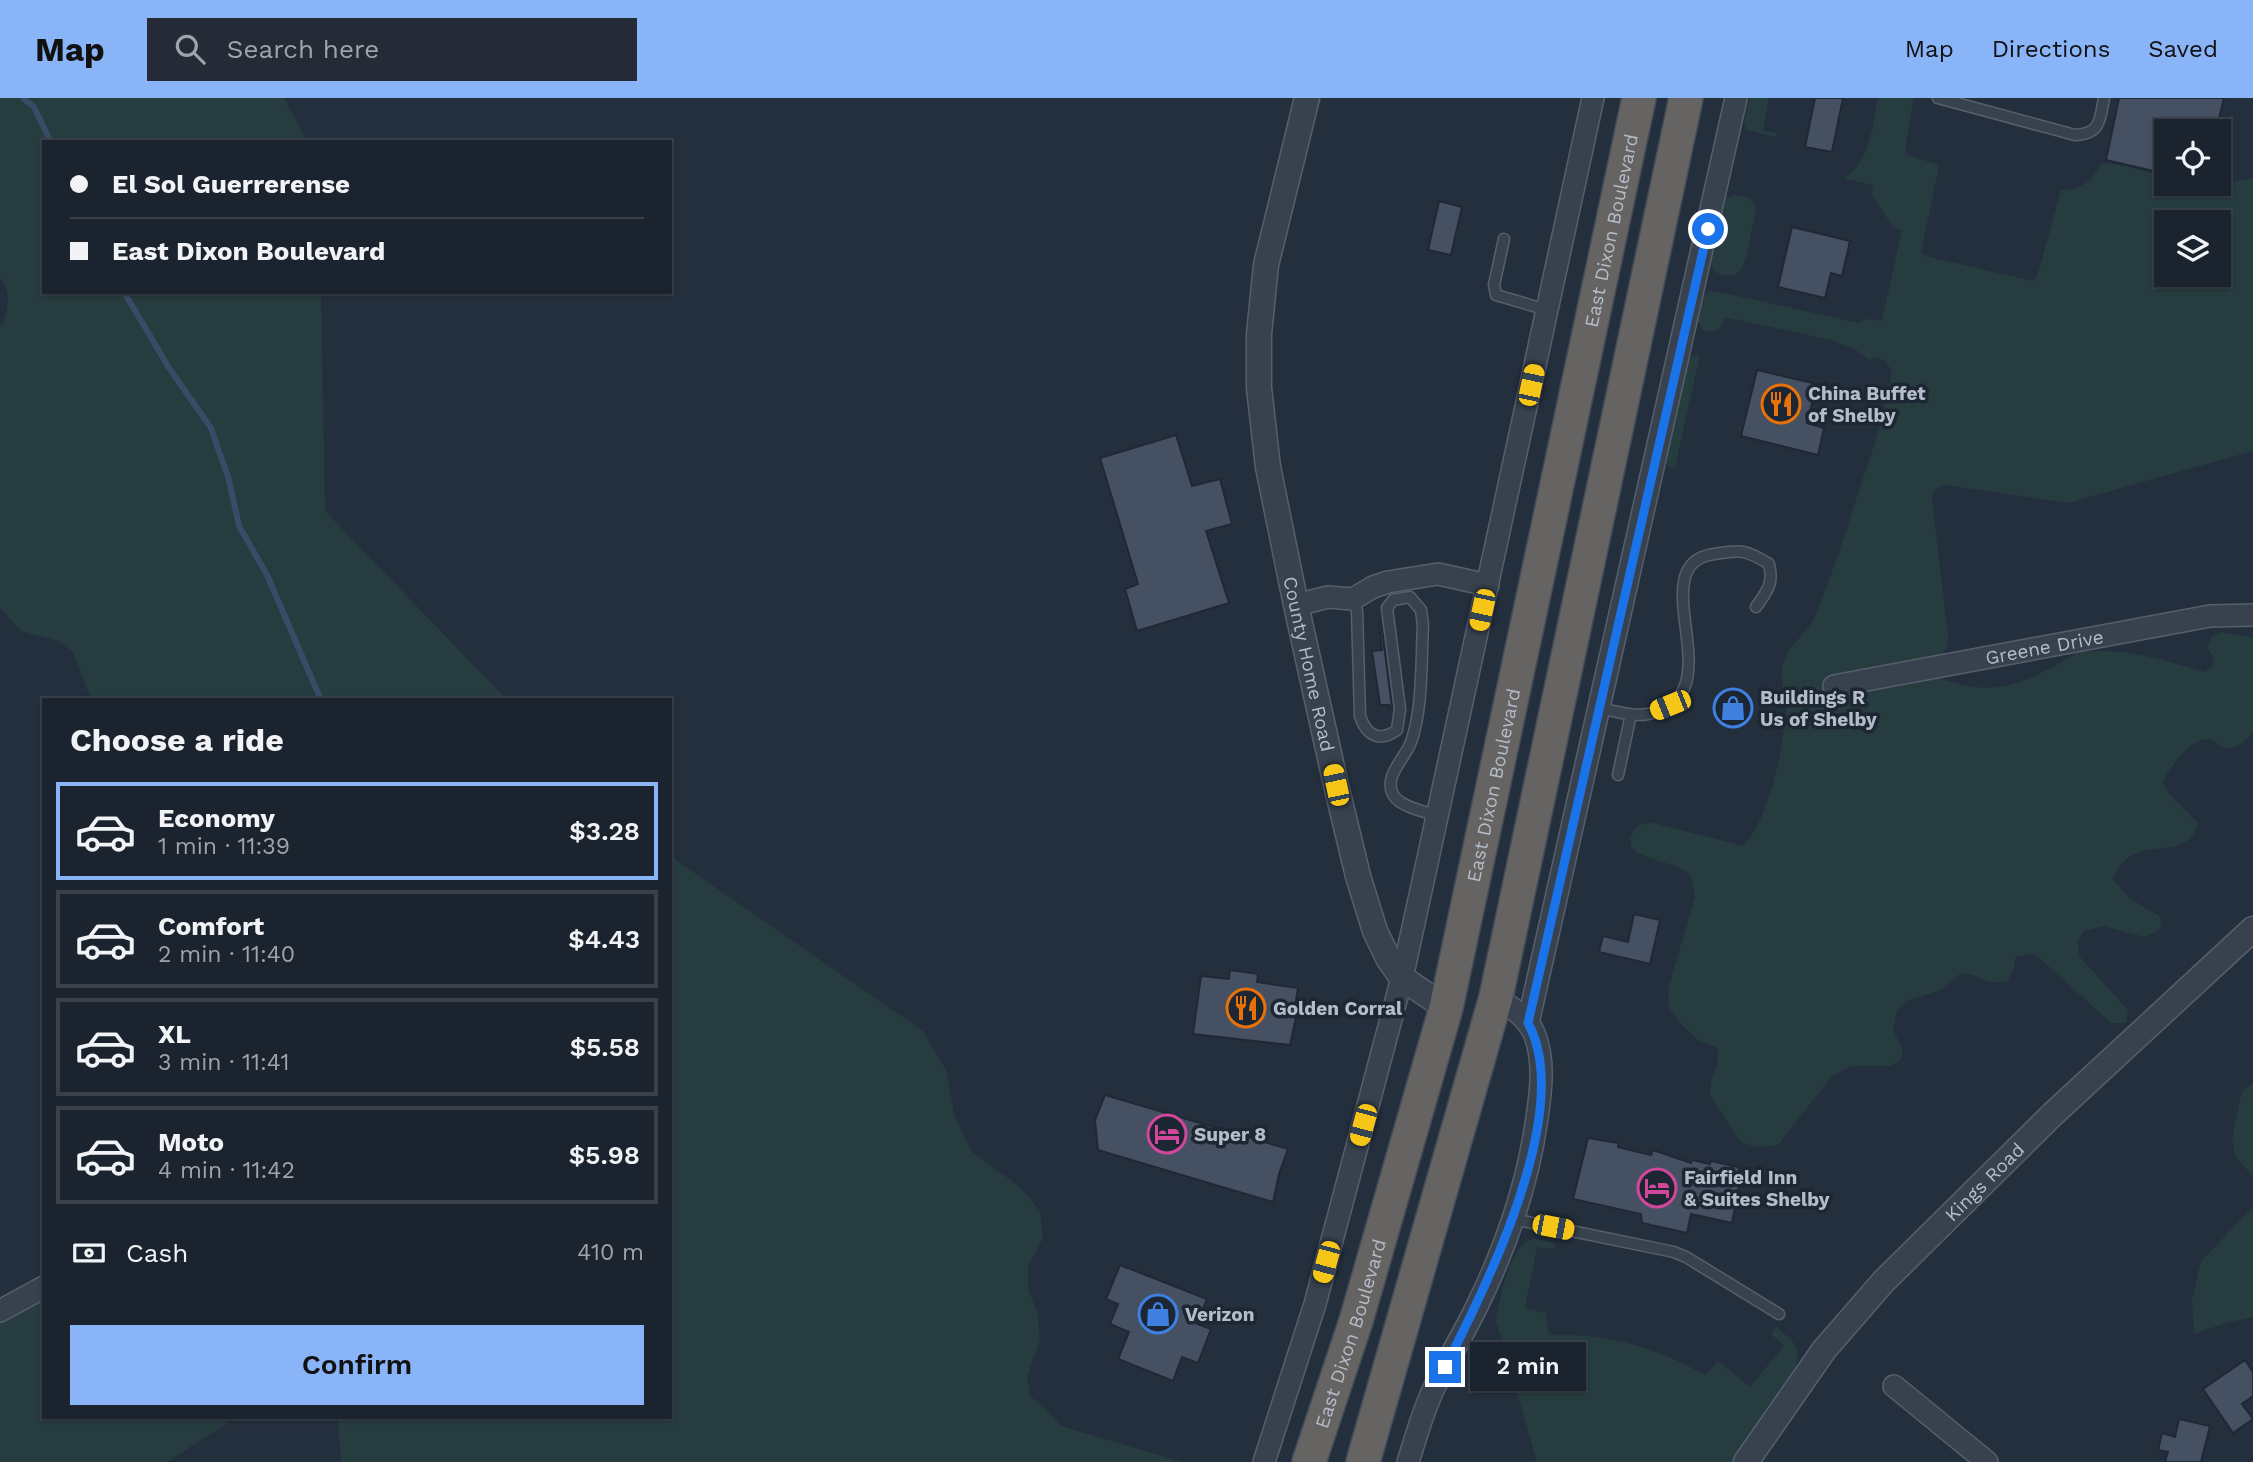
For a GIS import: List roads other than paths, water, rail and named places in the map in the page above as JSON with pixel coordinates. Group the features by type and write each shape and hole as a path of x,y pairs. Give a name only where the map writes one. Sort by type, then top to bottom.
{"highway":[{"name":"East Dixon Boulevard","path":"1309,1462 1356,1321 1446,1008 1640,98"},
{"path":"1363,1462 1496,997 1686,98"},
{"path":"1496,997 1476,980 1474,961 1508,804 1535,657 1535,648 1527,628"},
{"path":"1417,1276 1414,1236 1459,1038 1457,1019 1446,1008"}],"street":[{"name":"County Home Road","path":"1307,98 1266,265 1259,334 1259,388 1268,467 1296,605 1358,876 1375,931 1388,958 1402,978 1446,1008"},
{"path":"1264,1462 1315,1304 1402,978 1593,98"},
{"path":"1528,1023 1736,98"},
{"path":"1296,605 1328,597 1353,599 1388,582 1438,574 1488,585"},
{"name":"Greene Drive","path":"1834,686 2210,616 2253,615"},
{"name":"Kings Road","path":"1746,1462 1824,1350 1883,1282 2053,1114 2253,929"},
{"path":"1408,1462 1434,1388 1486,1288 1513,1219 1533,1148 1541,1092 1538,1048 1528,1023 1516,1010 1496,997"},
{"path":"0,1311 42,1288"},
{"path":"1894,1386 1987,1462"}],"lane":[{"path":"1938,98 2075,135 2095,130 2099,124 2104,98"},
{"path":"1504,239 1494,285 1496,295 1547,310"},
{"path":"1600,708 1631,714 1648,714 1670,705 1686,689 1690,673 1682,596 1685,577 1693,563 1707,555 1735,551 1750,553 1769,564 1772,577 1768,590 1756,607"},
{"path":"1353,599 1357,611 1360,716 1366,730 1374,736 1381,737 1396,730 1400,718 1387,608 1393,600 1410,597 1420,610 1423,625 1416,719 1412,739 1395,768 1391,785 1400,802 1438,816"},
{"path":"1618,775 1631,714"},
{"path":"1513,1219 1674,1252 1779,1314"}],"waterway":[{"path":"23,98 34,107 50,140"},
{"path":"125,294 169,368 211,428 229,480 239,526 267,575 320,698"}],"place":[{"name":"China Buffet of Shelby","path":"1781,404"},
{"name":"Buildings R Us of Shelby","path":"1733,708"},
{"name":"Golden Corral","path":"1246,1008"},
{"name":"Super 8","path":"1167,1134"},
{"name":"Fairfield Inn & Suites Shelby","path":"1657,1188"},
{"name":"Verizon","path":"1158,1314"}]}
